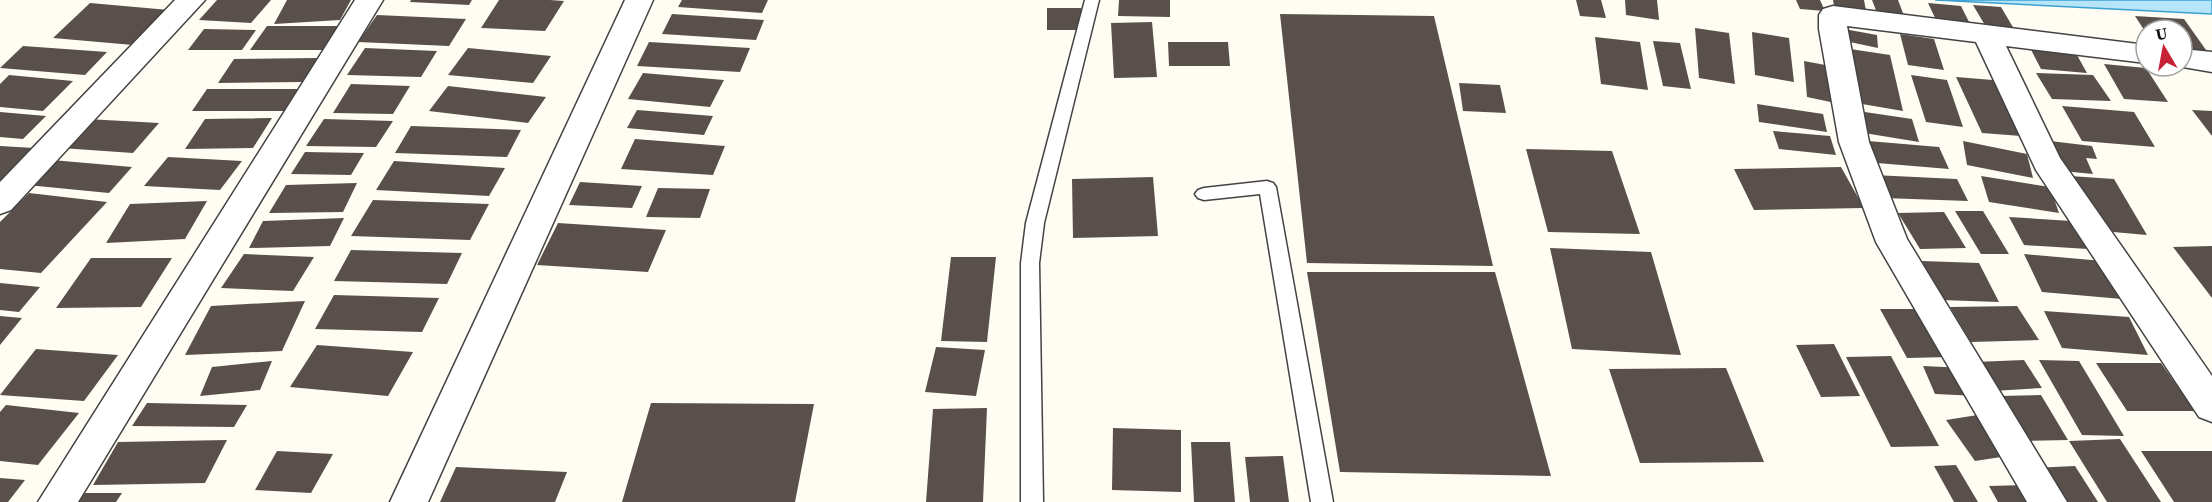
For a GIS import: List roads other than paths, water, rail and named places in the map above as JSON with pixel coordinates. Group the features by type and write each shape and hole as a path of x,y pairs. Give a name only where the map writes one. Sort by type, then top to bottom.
{"street":[{"path":"0,202 191,0"},
{"path":"57,502 369,0"},
{"path":"409,502 639,0"},
{"path":"2048,502 1892,242 1854,142 1833,29 1833,15 2134,52"},
{"path":"1986,34 2047,162 2212,406"},
{"path":"2194,60 2212,62"}],"lane":[{"path":"1032,502 1030,263 1035,222 1092,0"},
{"path":"1204,194 1267,187 1322,502"}],"water":[{"path":"1935,0 2212,0 2212,14"}]}
